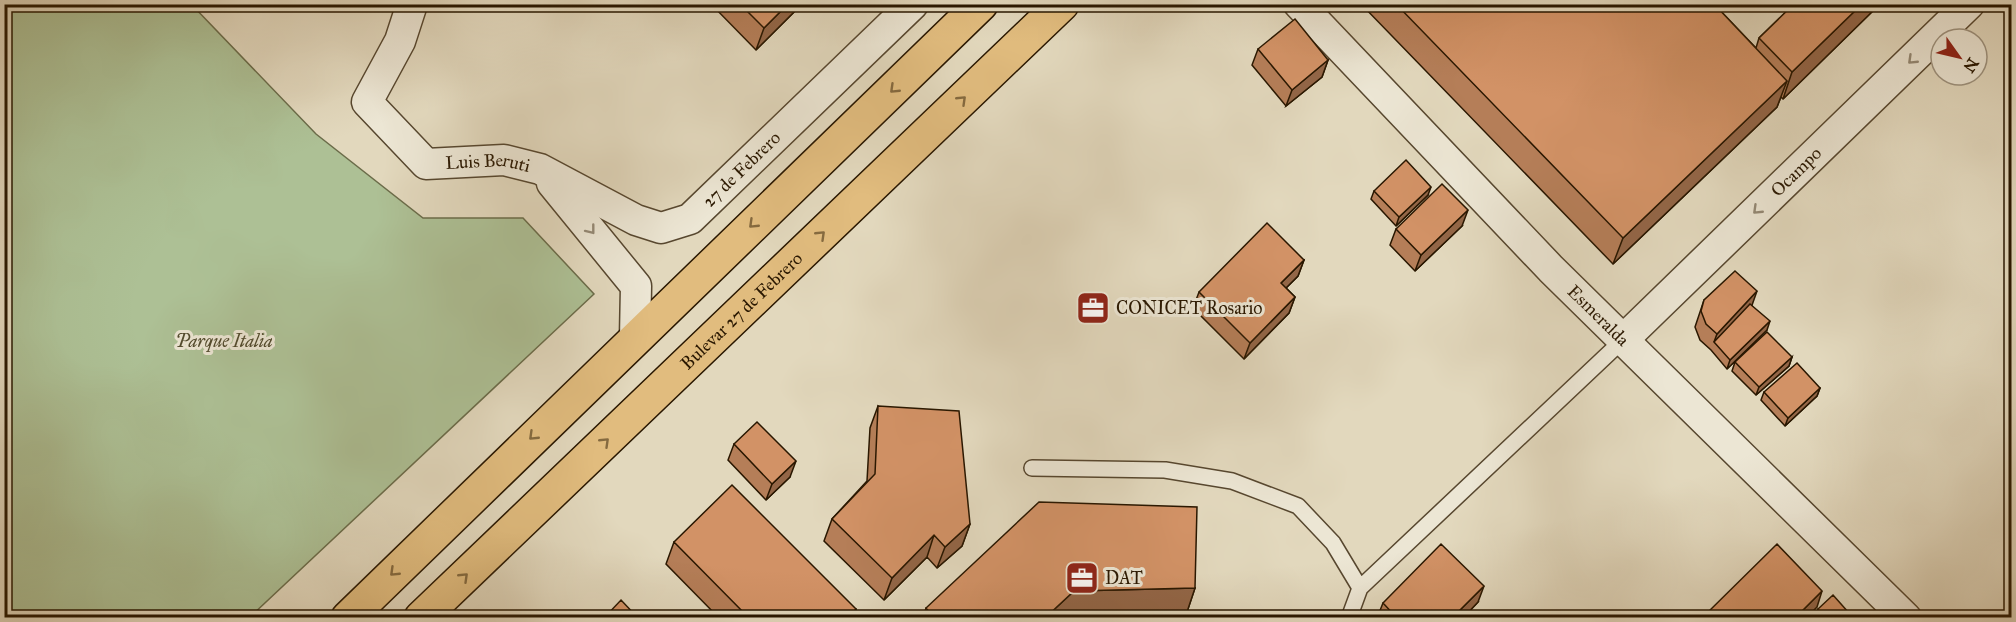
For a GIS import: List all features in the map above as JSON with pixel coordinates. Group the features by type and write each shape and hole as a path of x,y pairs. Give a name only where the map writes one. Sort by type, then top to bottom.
{"main road":[{"path":"348,618 635,337 981,4"},
{"name":"Bulevar 27 de Febrero","path":"422,618 1062,4"}],"street":[{"name":"Luis Beruti","path":"412,4 400,41 367,102 426,164 504,160 540,169 636,286 635,337"},
{"name":"27 de Febrero","path":"540,169 636,220 661,228 690,219 913,4"},
{"name":"Esmeralda","path":"1299,4 1543,261 1906,618"},
{"name":"Ocampo","path":"1624,339 1969,4"}],"lane":[{"path":"1349,618 1360,588 1624,339"},
{"path":"1032,468 1165,470 1243,485 1298,506 1333,543 1360,588"}],"green space":[{"name":"Parque Italia","path":"4,5 192,5 316,134 423,218 523,218 594,294 250,617 5,617"}],"building":[{"path":"740,4 788,4 764,28"},
{"path":"1396,4 1714,4 1787,81 1623,238"},
{"path":"1794,4 1862,4 1792,72 1759,38"},
{"path":"1295,19 1328,60 1292,90 1258,49"},
{"path":"1406,160 1431,187 1399,217 1374,191"},
{"path":"1442,184 1468,210 1421,255 1396,229"},
{"path":"1267,223 1304,260 1281,283 1295,297 1250,343 1199,292"},
{"path":"1735,271 1757,291 1717,334 1706,324 1701,311 1704,300"},
{"path":"1750,304 1770,321 1730,360 1714,342"},
{"path":"1767,332 1792,357 1759,387 1735,362"},
{"path":"1797,363 1820,388 1788,418 1764,392"},
{"path":"878,406 959,411 970,524 945,547 934,535 892,578 832,519 875,474"},
{"path":"757,422 796,461 772,484 734,444"},
{"path":"732,485 856,609 847,618 749,618 674,542"},
{"name":"DAT","path":"1039,502 1197,507 1195,588 1074,591 1045,618 934,618 926,608"},
{"path":"1441,544 1484,586 1452,618 1397,618 1383,603"},
{"path":"1777,544 1822,591 1795,618 1702,618"},
{"path":"1833,595 1849,613 1844,618 1825,618 1818,609"},
{"path":"621,600 638,618 604,618"}],"place":[{"name":"CONICET Rosario","path":"1093,308"},
{"name":"DAT","path":"1082,578"}]}
